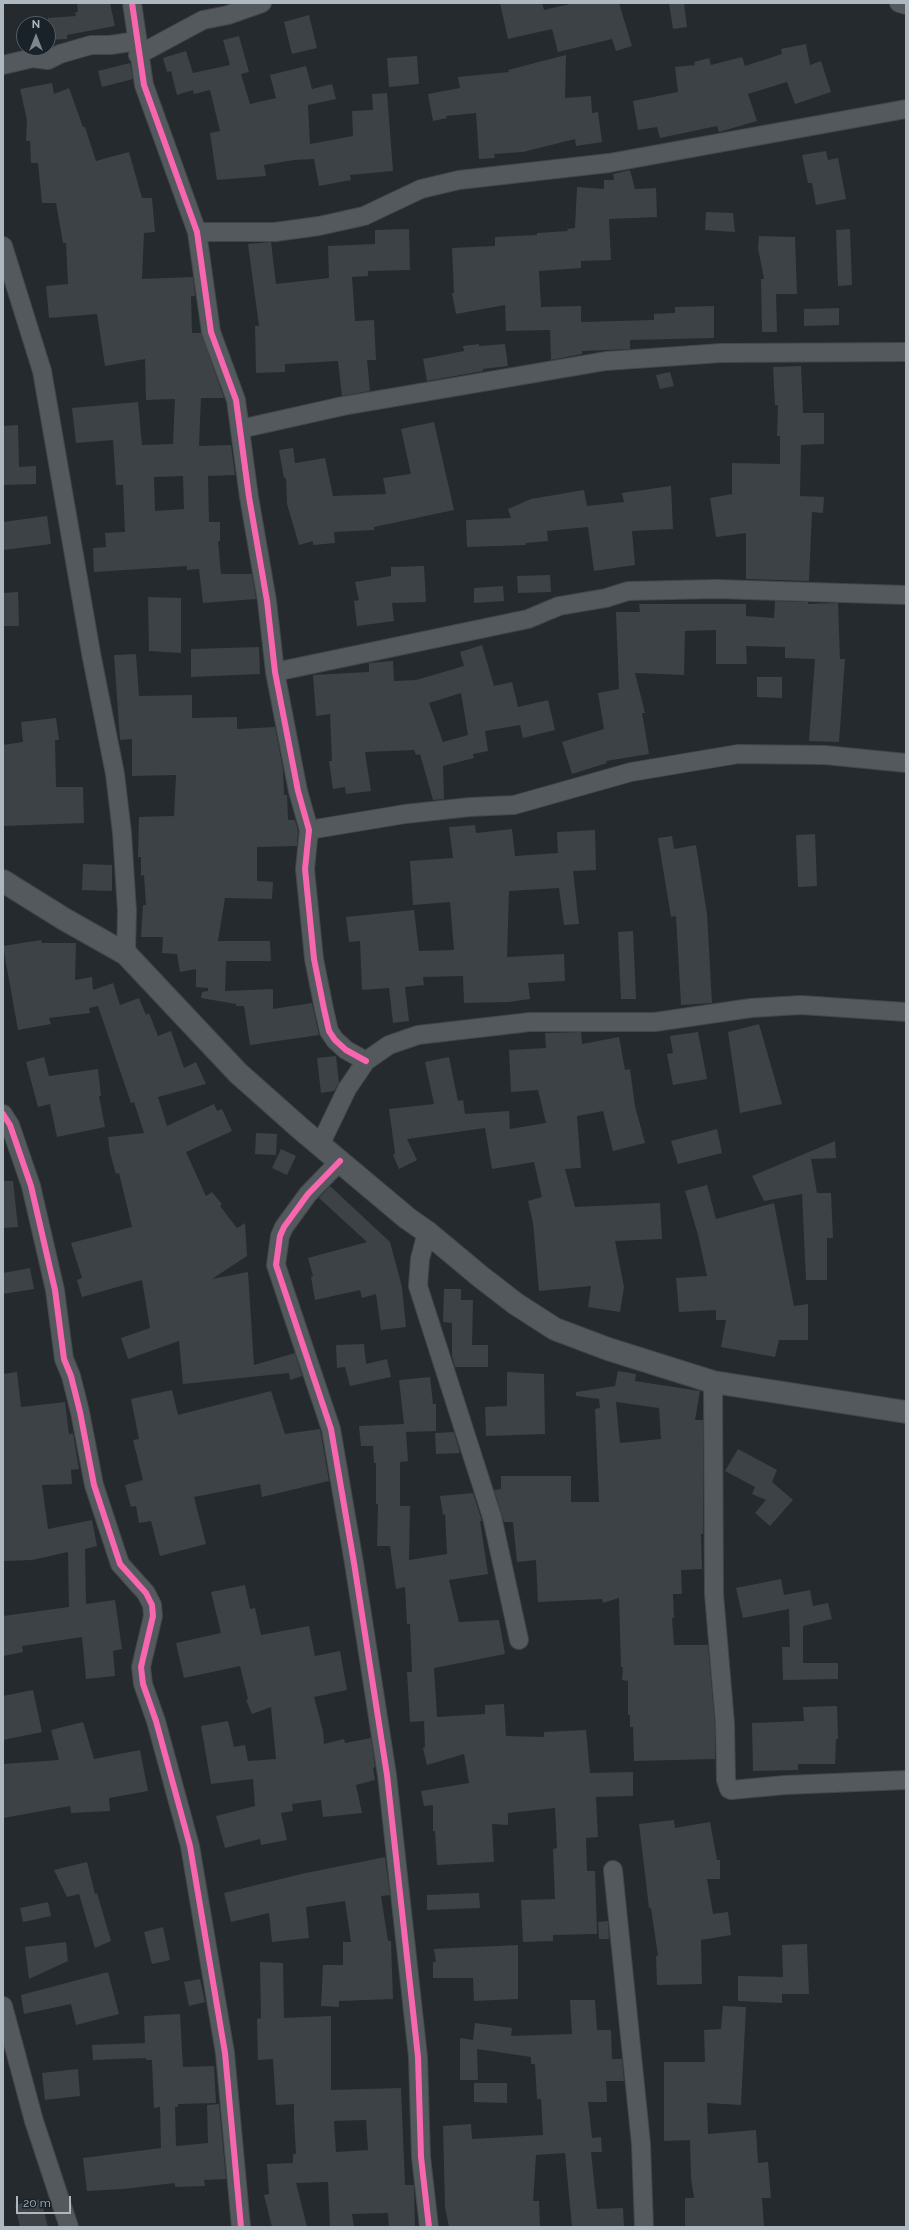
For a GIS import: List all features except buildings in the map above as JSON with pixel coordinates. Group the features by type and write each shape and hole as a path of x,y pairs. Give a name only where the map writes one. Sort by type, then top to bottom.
{"street":[{"path":"132,3 144,85 197,232 211,332 236,400 267,601 274,672 298,791 309,830 305,869 314,959 324,1010 329,1031 335,1040 346,1050 366,1061"},
{"path":"3,65 33,58 48,60 60,54 91,45 110,45 138,48 203,20 228,15 262,3"},
{"path":"898,3 906,5"},
{"path":"197,232 275,232 319,226 364,216 421,189 459,180 609,163 906,109"},
{"path":"3,246 42,371 91,653 115,774 123,841 127,911 126,954"},
{"path":"240,430 344,406 606,361 721,353 906,352"},
{"path":"274,672 528,619 559,606 606,598 628,591 644,589 716,589 906,595"},
{"path":"309,830 405,814 470,807 514,805 631,772 738,754 825,755 906,763"},
{"path":"3,881 64,919 126,954 238,1073 320,1145 407,1218 428,1232 510,1300 555,1329 608,1349 714,1382 906,1412"},
{"path":"320,1145 347,1089 366,1061 389,1045 418,1035 530,1022 589,1020 646,1022 751,1008 801,1005 906,1012"},
{"path":"3,1114 10,1125 31,1186 55,1290 64,1359 71,1376 80,1412 94,1485 120,1564 146,1593 152,1605 153,1616 141,1667 143,1684 156,1721 191,1854 225,2053 241,2227"},
{"path":"340,1161 308,1194 284,1227 278,1246 276,1265 331,1429 354,1563 386,1775 417,2049 422,2157 428,2227"},
{"path":"428,1232 420,1259 418,1286 492,1517 519,1640"},
{"path":"714,1382 714,1594 725,1724 726,1780 728,1788 731,1790 785,1785 906,1780"},
{"path":"613,1870 641,2144 644,2227"},
{"path":"3,2006 34,2121 69,2227"}],"cycle path":[{"path":"132,3 144,85 197,232 211,332 236,400 249,497 267,601 275,672 298,791 309,830 305,869 314,959 324,1009 329,1031 335,1040 346,1050 366,1061"},
{"path":"3,1114 10,1125 31,1186 55,1290 64,1359 71,1376 80,1412 94,1485 120,1564 146,1593 152,1605 153,1616 141,1667 143,1684 156,1721 190,1846 225,2053 241,2227"},
{"path":"340,1161 308,1194 284,1227 280,1236 276,1265 331,1429 354,1563 387,1775 418,2057 421,2157 429,2227"}]}
